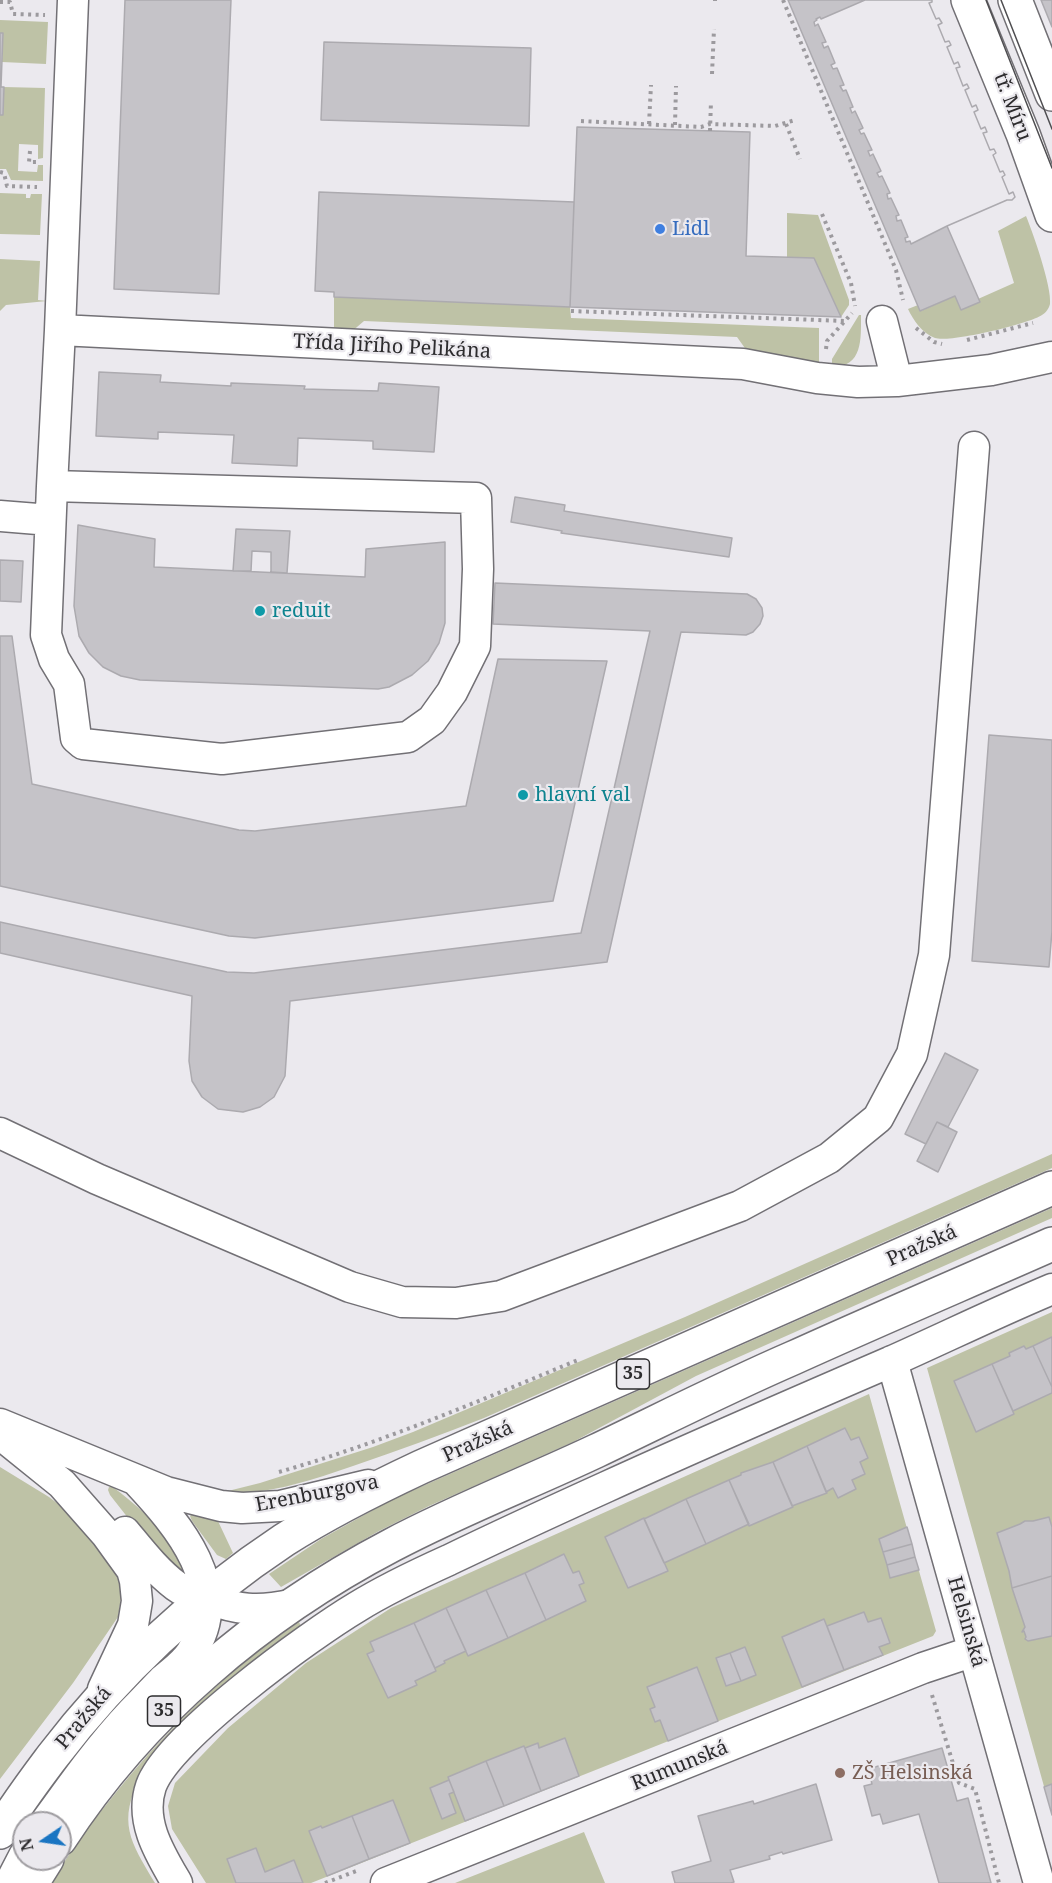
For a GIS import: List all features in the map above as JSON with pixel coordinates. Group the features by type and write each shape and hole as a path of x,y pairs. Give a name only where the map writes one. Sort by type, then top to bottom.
{"main road":[{"name":"tř. Míru","path":"968,0 1010,100 1050,206"},
{"path":"1015,0 1052,94"},
{"name":"Pražská","path":"0,1832 39,1774 96,1701 133,1662 206,1599 284,1541 331,1512 395,1479 1052,1188"},
{"name":"35","path":"72,1822 113,1765 167,1708 217,1663 291,1605 347,1570 393,1544 544,1476 790,1359 1052,1244"}],"street":[{"path":"52,486 476,498 478,569 475,646 452,692 432,720 408,737 222,759 83,744 76,738 72,694 69,684 54,659 46,635 50,520 60,330 62,8"},
{"path":"897,381 899,317"},
{"name":"Třída Jiřího Pelikána","path":"60,330 743,364 847,381 897,381 991,370 1052,357"},
{"path":"0,1133 97,1179 350,1287 402,1302 456,1303 501,1296 740,1206 829,1158 878,1118 912,1054 934,955 974,447"},
{"path":"0,516 50,520"},
{"path":"177,1883 157,1848 149,1821 148,1798 150,1787 156,1776 176,1750 224,1706 317,1634 357,1607 460,1554 740,1426 1052,1289"},
{"name":"Helsinská","path":"892,1361 1039,1883"},
{"name":"Erenburgova","path":"0,1424 166,1492 221,1506 242,1508 280,1506 395,1479"},
{"path":"11,1442 77,1482 176,1587 231,1607 249,1610 268,1610 291,1605"},
{"path":"11,1442 54,1476 77,1500 126,1559 135,1581 137,1601 133,1625 96,1701"},
{"name":"Erenburgova","path":"54,1811 105,1742 192,1651 201,1630 206,1599 201,1570 190,1547 172,1520 136,1480"},
{"name":"Rumunská","path":"376,1875 923,1668 974,1651"}],"path":[{"path":"783,0 896,270 899,317 933,342 947,344"},
{"path":"0,2 10,2 14,14 62,8"},
{"path":"712,74 714,29"},
{"path":"649,124 651,85"},
{"path":"675,125 676,86"},
{"path":"710,131 711,101"},
{"path":"822,108 828,106"},
{"path":"581,121 701,127 710,124 775,126 795,120"},
{"path":"786,124 800,159"},
{"path":"0,172 4,172 7,186 46,188"},
{"path":"822,214 854,295 855,307 826,341 826,353"},
{"path":"571,311 845,321"},
{"path":"965,340 1034,323"},
{"path":"271,1475 346,1452 456,1411 582,1358"},
{"path":"923,1668 959,1783 975,1790 999,1883"},
{"path":"325,1883 376,1875"}],"green space":[{"path":"0,20 48,22 46,64 2,62 3,33 0,33"},
{"path":"4,87 45,88 43,158 38,159 38,145 19,144 18,171 37,172 38,165 43,165 43,181 11,180 6,169 0,169 0,115 3,115"},
{"path":"0,193 26,194 26,198 30,198 31,194 42,194 40,235 0,234"},
{"path":"787,213 818,215 849,300 849,305 841,317 787,258"},
{"path":"1026,216 1048,285 1050,304 1046,312 1022,323 956,338 935,338 923,330 908,309 918,305 921,311 955,296 978,299 1014,283 998,231"},
{"path":"0,259 40,261 38,300 47,301 6,305 0,311"},
{"path":"334,297 570,307 571,318 819,328 819,365 747,351 737,337 364,321 350,333 334,332"},
{"path":"861,315 861,333 855,357 842,366 832,367 832,359"},
{"path":"1052,1154 1052,1168 484,1418 386,1455 307,1481 276,1489 228,1493 228,1491 373,1447 413,1432 685,1317"},
{"path":"1052,1208 1052,1218 696,1376 573,1442 429,1506 379,1531 281,1587 269,1574 321,1539 391,1500"},
{"path":"1052,1312 1052,1815 927,1368"},
{"path":"869,1394 936,1631 933,1636 311,1883 206,1883 172,1829 168,1806 175,1783 228,1728 306,1663 391,1608"},
{"path":"0,1467 49,1497 82,1522 120,1577 121,1598 118,1617 73,1683 0,1779"},
{"path":"109,1487 113,1487 146,1514 161,1530 178,1556 186,1573 184,1575 132,1523 110,1495"},
{"path":"193,1513 217,1519 233,1553 226,1559 217,1555 192,1521 190,1516"},
{"path":"299,1622 302,1628 141,1775 134,1792 128,1819 133,1843 155,1883 53,1883 60,1871 72,1871 72,1850 152,1750 221,1682"},
{"path":"584,1832 605,1883 455,1883"}],"building":[{"path":"125,0 231,0 219,294 114,289"},
{"path":"788,0 932,0 929,3 936,19 939,18 942,23 938,25 945,42 949,41 951,45 947,47 954,64 958,62 960,67 956,68 963,86 967,84 969,88 965,90 972,107 976,105 978,110 974,112 981,129 985,127 987,132 983,133 990,150 994,149 996,153 993,155 1000,172 1003,171 1005,175 1002,177 1009,194 1013,192 1015,197 947,226 980,302 961,310 955,296 920,311"},
{"path":"865,0 932,0 929,3 936,19 939,18 942,23 938,25 945,42 949,41 951,45 947,47 954,64 958,62 960,67 956,68 963,86 967,84 969,88 965,90 972,107 976,105 978,110 974,112 981,129 985,127 987,132 983,133 990,150 994,149 996,153 993,155 1000,172 1003,171 1005,175 1002,177 1009,194 1013,192 1015,197 911,244 910,241 906,242 905,238 908,237 901,220 897,221 896,216 899,215 891,198 888,199 887,194 890,193 882,176 879,177 877,173 881,171 873,154 870,156 868,151 872,150 864,133 861,134 859,130 863,128 855,111 852,113 850,108 853,107 846,90 843,91 840,86 844,85 837,68 833,69 831,65 835,63 828,46 824,48 822,43 826,42 818,24 815,26 814,22 820,17 821,19"},
{"path":"1041,0 1052,0 1052,27"},
{"path":"0,33 3,33 1,87 4,87 3,115 0,115"},
{"path":"324,42 531,48 529,126 321,120"},
{"name":"Lidl","path":"577,127 750,132 746,256 814,258 841,317 570,307"},
{"path":"319,192 574,202 570,307 334,297 334,292 315,291"},
{"path":"99,372 161,375 160,382 231,386 231,383 305,386 304,389 378,391 379,383 439,387 434,452 373,449 373,441 298,438 297,466 232,463 234,435 158,432 158,439 96,436"},
{"path":"515,497 565,505 564,511 732,538 729,557 561,533 562,531 511,522"},
{"name":"reduit","path":"78,525 155,539 154,567 365,577 366,549 445,542 445,623 439,643 428,661 412,675 389,687 378,689 140,680 121,676 103,667 89,653 79,636 74,606"},
{"path":"236,529 290,531 287,573 271,572 271,552 252,551 251,571 233,571"},
{"path":"0,560 23,561 21,602 0,601"},
{"path":"495,583 747,594 756,599 762,608 763,616 760,624 753,632 746,635 681,632 607,962 290,1001 285,1076 274,1097 260,1107 243,1112 218,1109 202,1097 192,1081 189,1061 192,996 0,953 0,922 227,972 254,973 581,933 650,631 493,624"},
{"name":"hlavní val","path":"0,636 12,636 32,784 239,830 255,831 466,806 498,659 607,661 553,901 255,938 229,936 0,886"},
{"path":"989,735 1052,740 1052,931 1049,967 972,961"},
{"path":"945,1053 978,1070 948,1127 937,1122 926,1144 905,1134"},
{"path":"937,1122 957,1132 938,1172 917,1161"},
{"path":"1052,1337 1052,1387 1033,1346"},
{"path":"1024,1346 1026,1349 1033,1346 1052,1387 1052,1393 1013,1411 992,1364 1010,1356 1009,1353"},
{"path":"992,1364 1014,1414 976,1432 954,1381"},
{"path":"845,1428 851,1440 859,1437 868,1458 860,1462 865,1474 852,1480 856,1489 838,1498 833,1488 826,1492 807,1446"},
{"path":"807,1446 827,1493 792,1506 773,1462"},
{"path":"773,1462 793,1507 749,1526 729,1480 741,1473"},
{"path":"729,1480 749,1524 706,1544 686,1499"},
{"path":"686,1499 706,1544 664,1563 644,1519"},
{"path":"1049,1517 1052,1527 1052,1576 1012,1588 997,1533 1025,1521"},
{"path":"644,1518 668,1571 628,1588 605,1537"},
{"path":"907,1527 912,1544 883,1552 879,1539"},
{"path":"912,1544 915,1557 887,1565 883,1552"},
{"path":"564,1554 573,1573 579,1571 584,1583 579,1585 586,1601 546,1620 525,1573"},
{"path":"915,1557 919,1570 890,1578 887,1565"},
{"path":"525,1573 546,1620 508,1638 486,1590"},
{"path":"1052,1576 1052,1636 1028,1641 1025,1639 1024,1631 1022,1632 1025,1627 1012,1588"},
{"path":"486,1590 508,1638 468,1656 446,1608"},
{"path":"446,1608 466,1651 444,1661 445,1663 435,1668 414,1623"},
{"path":"864,1612 868,1622 881,1618 890,1643 879,1647 883,1655 844,1670 827,1626"},
{"path":"824,1619 844,1670 802,1687 782,1637"},
{"path":"414,1623 436,1671 415,1681 417,1685 388,1698 367,1654 374,1651 370,1642"},
{"path":"745,1647 756,1675 741,1681 730,1653"},
{"path":"730,1653 741,1681 726,1686 716,1658"},
{"path":"697,1667 718,1721 668,1741 660,1720 655,1722 650,1709 655,1707 647,1687"},
{"path":"565,1738 579,1776 541,1791 525,1748 538,1743 539,1748"},
{"path":"524,1746 541,1791 504,1806 486,1761"},
{"path":"942,1748 957,1801 968,1798 991,1883 939,1883 919,1814 883,1824 880,1814 872,1816 864,1786 872,1784 868,1769"},
{"path":"486,1761 504,1806 465,1821 448,1777"},
{"path":"449,1780 454,1792 449,1794 456,1813 442,1819 430,1788"},
{"path":"816,1784 832,1840 783,1854 782,1852 769,1856 770,1859 730,1870 734,1882 731,1883 675,1883 672,1872 711,1861 698,1816 753,1801 754,1804"},
{"path":"1052,1784 1052,1815 1044,1787"},
{"path":"393,1800 410,1843 369,1859 352,1816"},
{"path":"352,1816 369,1859 327,1876 309,1831"},
{"path":"256,1848 265,1872 294,1860 303,1883 236,1883 227,1859"}],"tram line":[{"path":"986,0 1052,168"},
{"path":"1001,0 1052,129"}],"place":[{"name":"Lidl","path":"660,229"},
{"name":"reduit","path":"260,611"},
{"name":"hlavní val","path":"523,795"},
{"name":"ZŠ Helsinská","path":"840,1773"}]}
